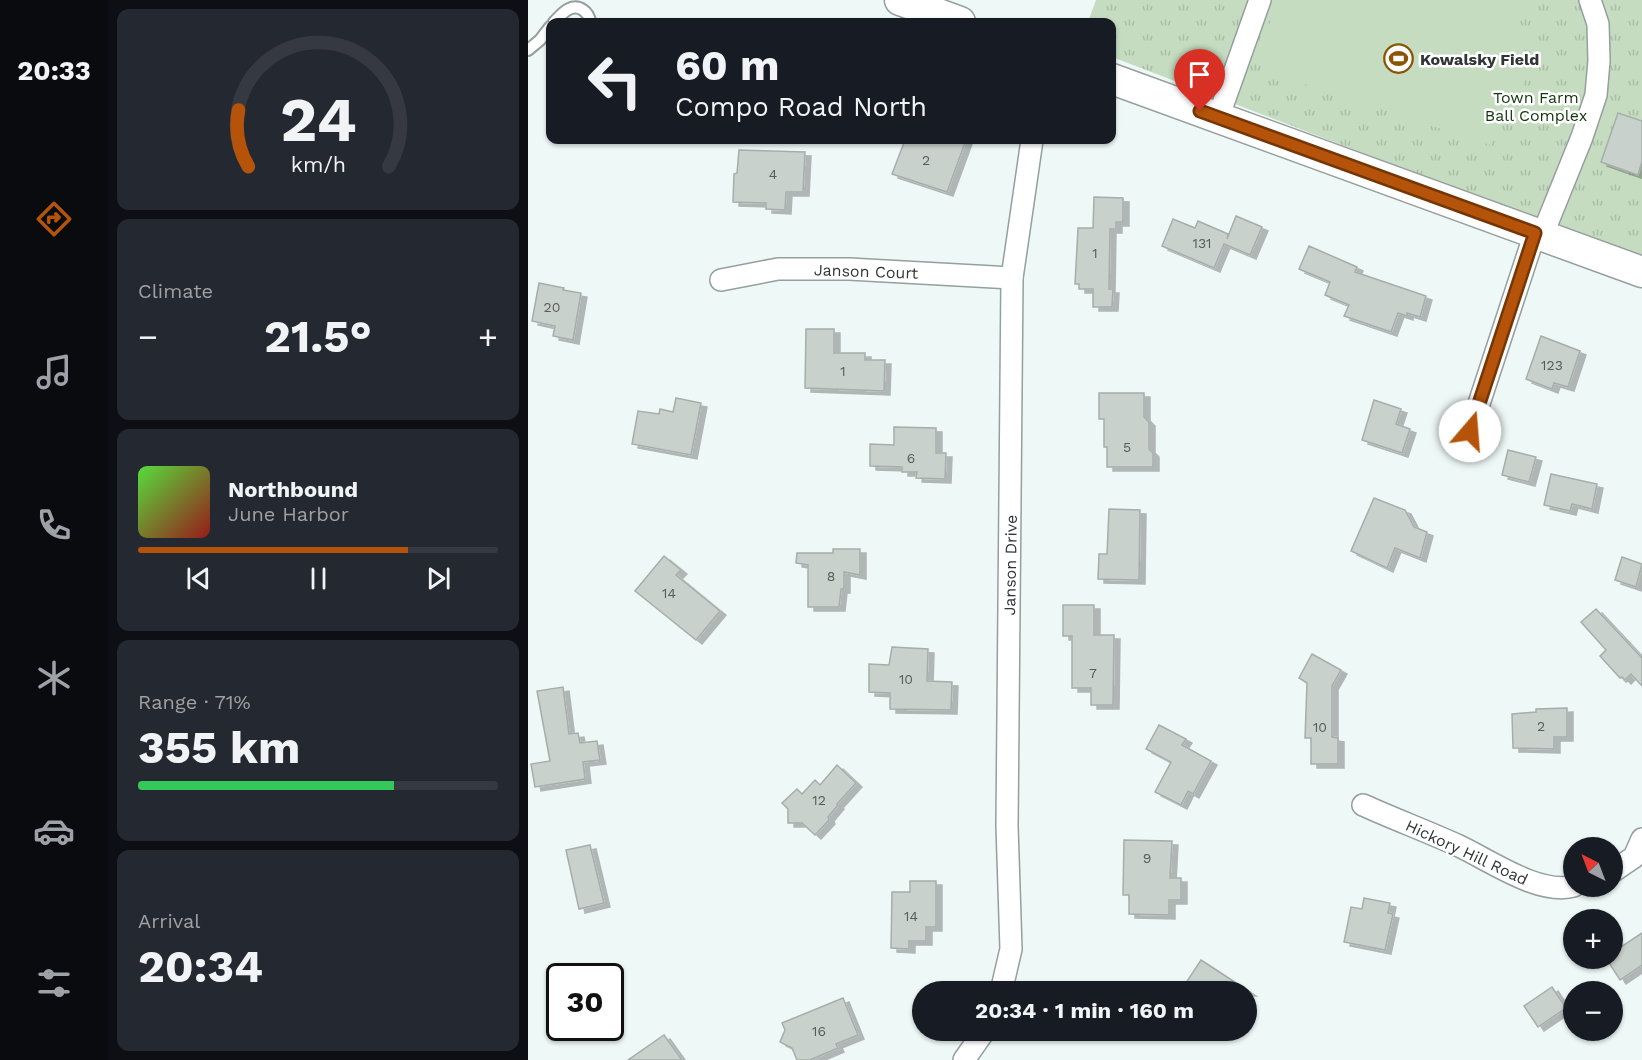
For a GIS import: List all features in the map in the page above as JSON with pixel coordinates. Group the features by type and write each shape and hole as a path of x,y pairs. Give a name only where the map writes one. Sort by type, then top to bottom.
{"main road":[{"path":"900,0 949,18"},
{"path":"1116,80 1642,272"}],"street":[{"path":"1218,118 1260,0"},
{"path":"1470,431 1539,235 1582,137 1596,95 1599,61 1598,24 1590,0"},
{"name":"Janson Drive","path":"1004,981 1011,950 1007,826 1012,278 1031,144"},
{"name":"Janson Court","path":"721,280 778,269 861,270 1012,278"},
{"name":"Hickory Hill Road","path":"1363,805 1461,847 1527,880 1542,885 1563,887"},
{"path":"1623,864 1634,857 1642,839"},
{"path":"964,1060 977,1041"}],"lane":[{"path":"558,18 568,9 578,8 585,11 589,18"},
{"path":"528,50 546,32"}],"green space":[{"name":"Town Farm Ball Complex","path":"1096,0 1642,0 1642,260 1116,59 1116,18 1089,18"},
{"name":"Kowalsky Field","path":"1281,0 1513,0 1529,74 1490,145 1286,78 1260,44"}],"building":[{"path":"1618,113 1642,121 1642,161 1638,175 1601,162"},
{"path":"903,144 965,144 947,192 892,174"},
{"path":"739,150 805,152 803,192 786,192 785,210 766,209 766,203 733,202 734,174 737,173"},
{"path":"1094,197 1123,198 1123,222 1116,222 1116,229 1110,229 1109,289 1113,289 1112,307 1093,307 1093,289 1079,289 1079,284 1075,284 1078,228 1093,228"},
{"path":"1236,216 1262,227 1250,255 1224,244 1214,268 1162,246 1173,219 1195,228 1198,221 1228,234 1227,239"},
{"path":"1309,246 1357,267 1355,272 1426,296 1420,317 1398,313 1391,332 1344,316 1349,305 1325,295 1330,282 1299,269"},
{"path":"539,283 581,293 573,340 553,336 555,326 532,321"},
{"path":"806,329 834,329 834,353 865,353 865,360 885,360 884,391 805,388"},
{"path":"1541,336 1580,351 1568,387 1554,383 1552,389 1526,379"},
{"path":"1099,393 1144,393 1144,417 1149,422 1149,449 1153,453 1153,467 1107,467 1104,419 1099,419"},
{"path":"676,398 701,403 691,455 632,444 638,411 659,414 660,409 673,412"},
{"path":"1374,400 1401,409 1396,424 1410,429 1402,453 1362,440"},
{"path":"894,427 936,428 936,453 946,453 945,479 916,478 917,472 902,472 902,467 870,466 870,444 894,445"},
{"path":"1508,450 1536,457 1529,482 1502,475"},
{"path":"1551,474 1597,484 1592,509 1572,504 1570,511 1544,505"},
{"path":"1374,498 1405,510 1414,527 1427,532 1420,558 1395,548 1387,568 1351,551"},
{"path":"1109,509 1140,510 1139,580 1098,579 1099,554 1107,554"},
{"path":"833,549 860,549 860,575 844,572 844,589 841,589 839,607 808,607 808,565 796,563 797,553 833,553"},
{"path":"664,556 681,570 676,575 720,611 696,640 635,591"},
{"path":"1622,557 1642,564 1636,587 1615,580"},
{"path":"1063,605 1094,605 1094,635 1114,635 1113,705 1091,705 1091,688 1072,688 1072,636 1063,636"},
{"path":"1596,609 1642,658 1642,686 1631,674 1625,680 1620,678 1600,656 1606,650 1581,622"},
{"path":"892,647 928,649 927,681 952,682 951,710 890,709 890,693 869,692 869,664 889,665"},
{"path":"1312,654 1341,670 1332,686 1332,737 1338,738 1338,764 1311,764 1311,738 1305,738 1307,683 1299,678"},
{"path":"563,687 569,734 578,733 580,743 597,741 600,760 583,762 585,779 535,787 531,764 550,761 537,691"},
{"path":"1567,708 1567,737 1554,737 1554,749 1513,748 1512,714 1536,712 1536,709"},
{"path":"1159,725 1186,739 1182,745 1211,761 1193,794 1188,791 1181,805 1155,792 1171,762 1146,749"},
{"path":"837,765 856,783 837,804 828,817 829,820 815,835 802,823 788,823 788,809 782,803 797,789 802,794 815,780 820,785"},
{"path":"1124,840 1172,841 1170,878 1181,878 1181,900 1169,900 1169,915 1129,914 1129,895 1123,895"},
{"path":"590,845 604,903 579,909 566,850"},
{"path":"910,881 936,881 936,927 926,927 926,941 909,941 909,949 891,948 892,892 910,892"},
{"path":"1364,898 1390,903 1388,913 1393,914 1385,950 1344,942 1351,907 1362,909"},
{"path":"1642,933 1642,965 1620,980 1613,969 1623,969 1623,946"},
{"path":"1201,960 1233,981 1187,981"},
{"path":"1552,987 1563,1004 1563,1010 1538,1027 1524,1006"},
{"path":"843,998 858,1035 836,1044 838,1048 810,1060 797,1060 792,1048 780,1042 785,1030 782,1023"},
{"path":"664,1035 682,1060 628,1060"}],"place":[{"name":"Kowalsky Field","path":"1399,59"}],"route":[{"path":"1200,111 1535,233 1470,431"}]}
